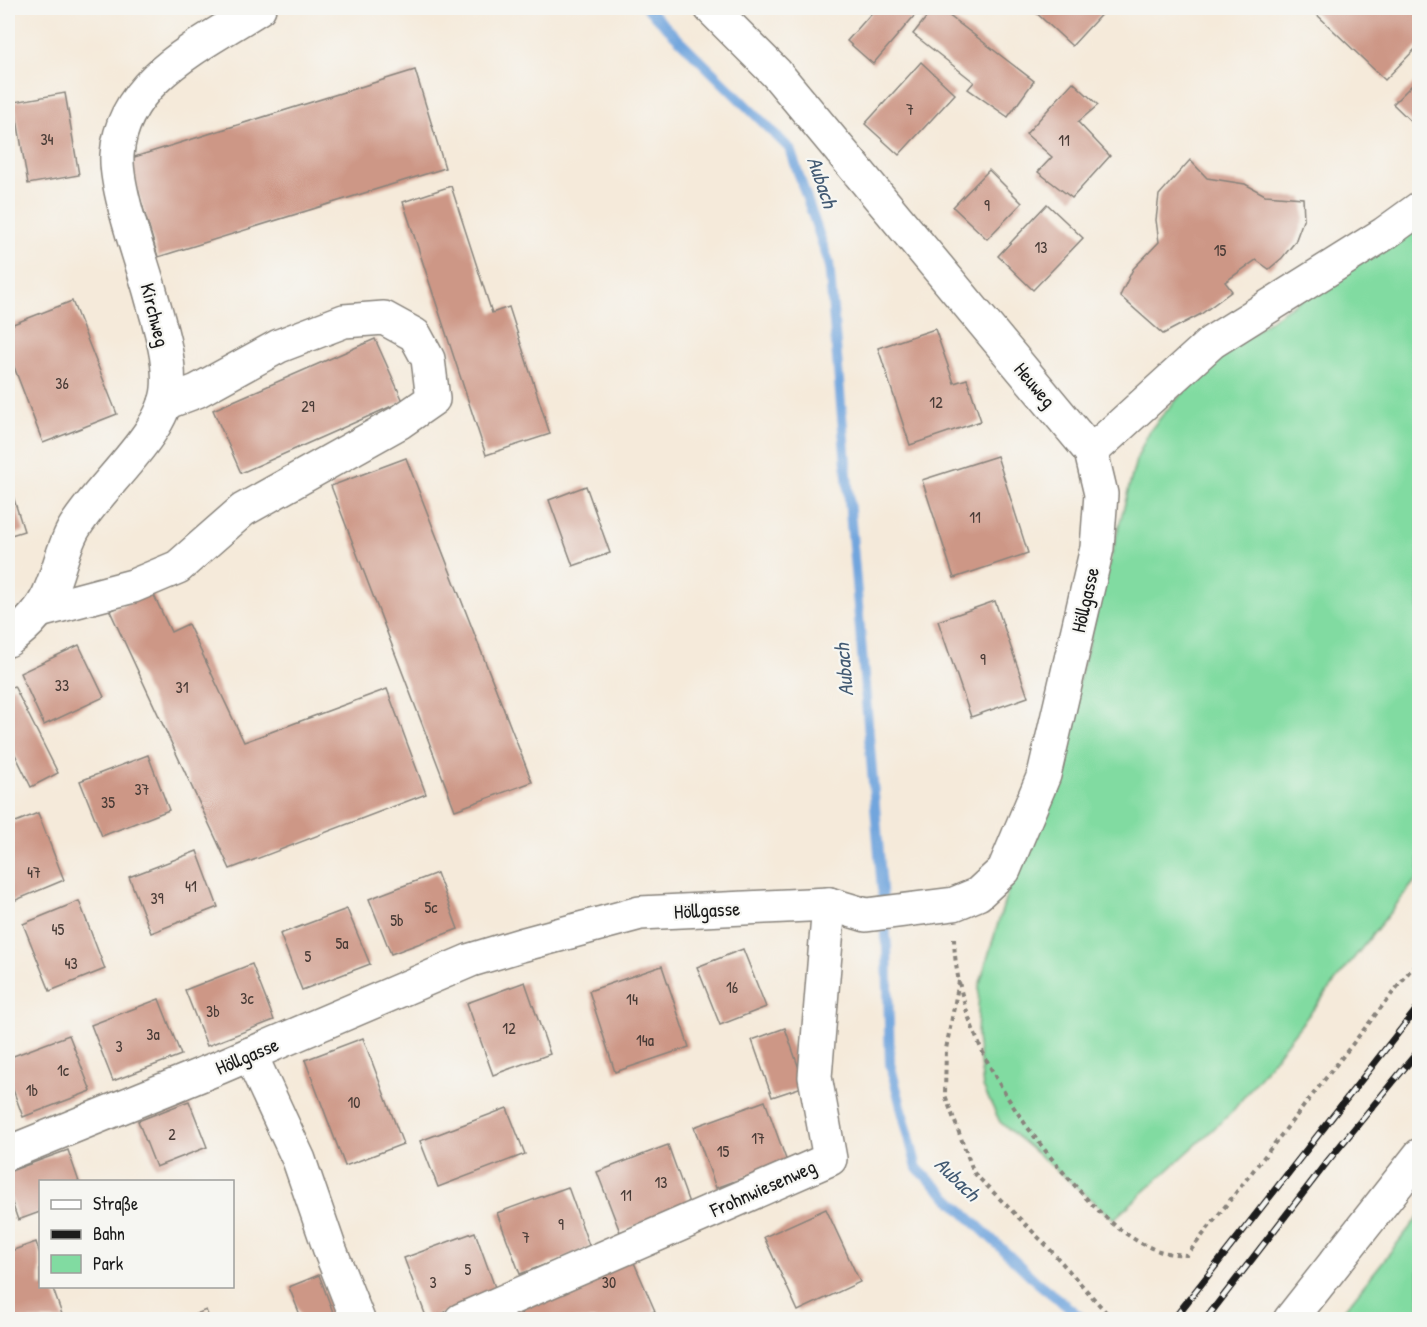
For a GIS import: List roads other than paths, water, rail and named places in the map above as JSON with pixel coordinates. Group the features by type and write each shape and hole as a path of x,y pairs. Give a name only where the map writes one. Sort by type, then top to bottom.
{"street":[{"name":"Kirchweg","path":"8,640 39,611 51,590 73,530 162,415 165,403 168,388 163,339 124,196 117,155 126,119 140,92 164,70 259,8"},
{"name":"Heuweg","path":"711,8 776,73 1090,452"},
{"path":"1090,452 1212,342 1384,234 1419,208"},
{"path":"39,611 133,586 178,567 243,510 400,422 433,399 428,359 415,335 384,318 344,321 279,345 197,391 165,403"},
{"name":"Höllgasse","path":"8,1153 471,960 640,913 829,904 866,915 954,904 978,894 1004,870 1044,775 1097,548 1101,494 1090,452"},
{"name":"Frohnwiesenweg","path":"461,1320 830,1159 815,1077 829,904"},
{"path":"250,1054 300,1160 330,1250 358,1320"},
{"path":"1290,1320 1419,1155"}],"waterway":[{"name":"Aubach","path":"647,8 790,149 829,263 887,948 890,1064 917,1168 1038,1283 1084,1320"}],"railway":[{"path":"1173,1320 1420,1005"},
{"path":"1205,1320 1327,1162 1420,1049"}]}
